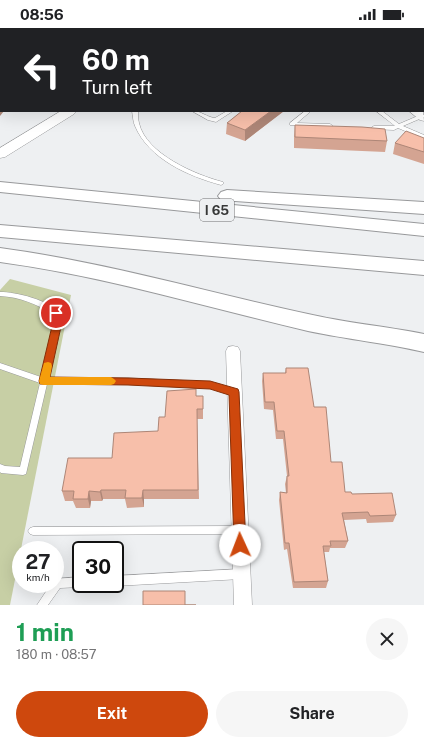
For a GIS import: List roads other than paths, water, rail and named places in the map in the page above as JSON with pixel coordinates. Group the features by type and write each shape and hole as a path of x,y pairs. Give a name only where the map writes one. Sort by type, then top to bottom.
{"highway":[{"path":"5,188 61,183 189,194 424,208"},
{"name":"I 65","path":"5,188 424,230"},
{"path":"0,231 424,268"},
{"path":"0,255 62,264 97,271 295,320 424,343"}],"street":[{"path":"0,154 68,112"},
{"path":"233,351 243,605"}],"lane":[{"path":"135,112 135,119 142,135 158,152 174,165 190,174 221,183"},
{"path":"197,112 210,119 216,120 228,112"},
{"path":"307,112 292,124 335,126"},
{"path":"380,112 398,126 424,137"},
{"path":"365,128 387,129 398,126 420,115"},
{"path":"0,294 11,293 46,307 56,313 58,322 23,471 0,468"},
{"path":"0,366 44,381 210,385 234,392"},
{"path":"34,531 239,530"},
{"path":"124,580 241,574"},
{"path":"42,605 57,583 72,582"}]}
